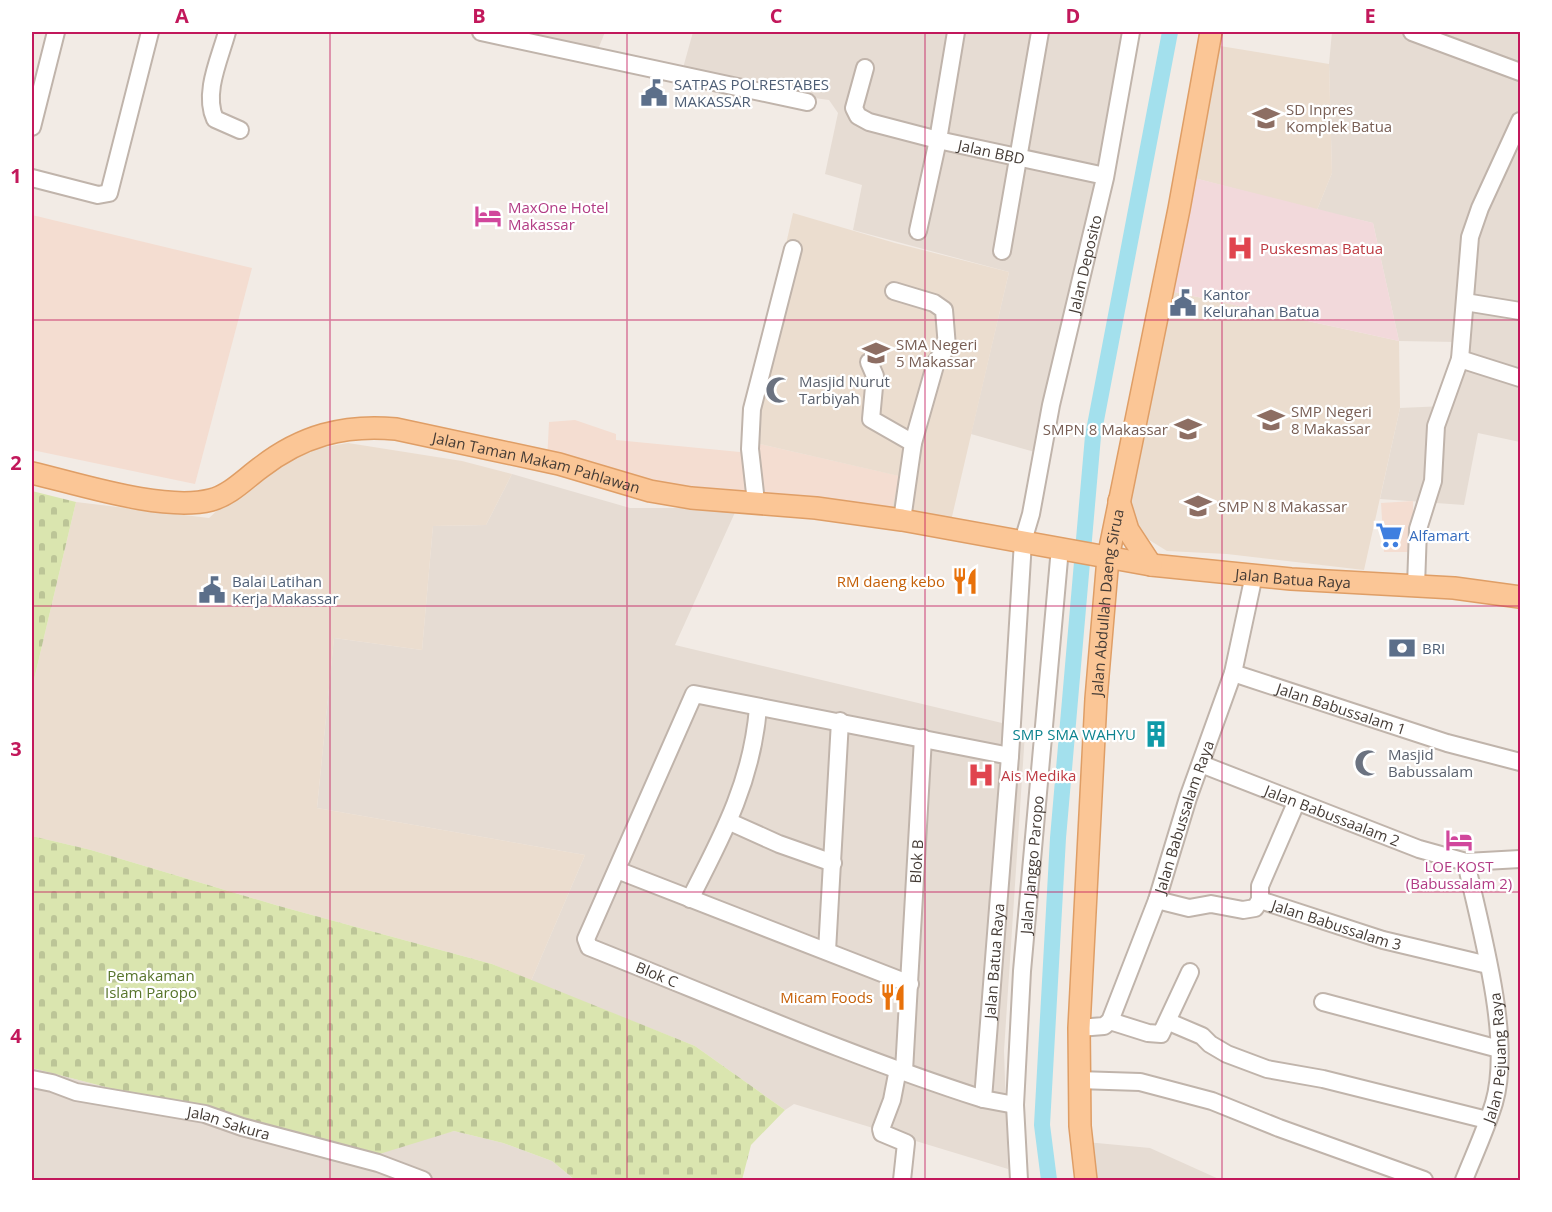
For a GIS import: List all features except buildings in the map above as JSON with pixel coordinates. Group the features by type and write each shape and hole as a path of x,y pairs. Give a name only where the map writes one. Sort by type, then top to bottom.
{"main road":[{"name":"Jalan Abdullah Daeng Sirua","path":"1086,1180 1078,1080 1079,1028 1104,557 1179,209 1211,32"},
{"name":"Jalan Taman Makam Pahlawan","path":"32,473 143,498 196,502 227,493 286,450 309,439 327,432 370,426 396,429 559,464 650,491 690,498 756,502 902,519 1064,549"},
{"path":"1118,497 1128,530 1151,565"},
{"name":"Jalan Batua Raya","path":"1064,549 1151,565 1254,575 1416,586 1521,597"}],"street":[{"path":"32,127 56,32"},
{"path":"32,178 98,195 109,193 150,32"},
{"path":"227,32 210,94 210,110 215,119 240,130"},
{"path":"481,32 521,36 807,102"},
{"path":"1002,251 1020,159 1040,32"},
{"path":"1412,32 1450,38 1521,72"},
{"path":"918,231 938,140 956,33"},
{"name":"Jalan Deposito","path":"1023,541 1051,405 1105,176 1131,35"},
{"name":"Jalan BBD","path":"866,68 854,108 858,116 878,124 938,140 1105,176"},
{"path":"1416,586 1418,529 1433,481 1436,426 1460,359 1470,237 1521,121"},
{"path":"756,502 750,449 752,409 793,249"},
{"path":"894,291 934,303 944,309 946,316 947,347 936,362 913,443 902,519"},
{"path":"1465,302 1521,311"},
{"path":"1460,359 1521,378"},
{"path":"869,362 875,376 871,419 913,443"},
{"name":"Jalan Batua Raya","path":"983,1099 1010,756 1023,541"},
{"name":"Jalan Janggo Paropo","path":"1019,1180 1015,1105 1032,852 1064,549"},
{"name":"Jalan Babussalam Raya","path":"1110,1021 1157,900 1188,798 1233,673 1254,575"},
{"name":"Jalan Babussalam 1","path":"1233,673 1436,740 1521,762"},
{"name":"Blok C","path":"758,708 694,694 586,939 589,947 758,1017 983,1099"},
{"path":"690,899 730,822 753,751 758,708 840,721 1010,756"},
{"path":"827,951 840,721"},
{"name":"Blok B","path":"902,1180 906,1143 882,1133 881,1129 901,1070 910,984 923,738"},
{"name":"Jalan Babussaalam 2","path":"1201,764 1296,803 1419,849 1466,862 1521,859"},
{"path":"1260,900 1260,886 1296,803"},
{"path":"730,822 779,844 833,863"},
{"name":"Jalan Pejuang Raya","path":"1464,1180 1494,1103 1499,1049 1488,964 1466,862"},
{"path":"617,870 910,984"},
{"name":"Jalan Babussalam 3","path":"1157,900 1189,908 1213,904 1248,910 1255,908 1260,900 1383,940 1488,964"},
{"path":"1079,1028 1104,1026 1110,1021 1156,1035 1163,1032 1190,972"},
{"path":"1323,1002 1499,1049"},
{"path":"1169,1022 1202,1036 1227,1054 1267,1069 1323,1079 1487,1120"},
{"name":"Jalan Sakura","path":"32,1079 52,1083 76,1092 205,1114 242,1127 367,1160 423,1180"},
{"path":"1078,1080 1140,1082 1212,1101 1279,1128 1424,1180"},
{"path":"983,1099 1015,1105"}],"shaded area":[{"path":"510,32 605,32 599,47 578,47"},
{"path":"693,32 1135,32 1049,456 971,434 1009,272 853,230 862,185 825,174 838,113 829,100 772,92 683,68"},
{"path":"1332,32 1520,32 1520,442 1478,433 1464,505 1380,499 1400,408 1445,406 1457,342 1399,341 1373,223 1317,210 1332,173 1329,64"},
{"name":"SD Inpres Komplek Batua","path":"1214,45 1329,64 1332,173 1317,210 1190,177"},
{"path":"1190,177 1373,223 1399,341 1170,291"},
{"name":"SMA Negeri 5 Makassar","path":"793,213 895,243 1009,272 951,521 892,509 899,476 742,440"},
{"path":"32,215 252,268 195,484 32,450"},
{"name":"SMP Negeri 8 Makassar","path":"1170,291 1399,341 1400,408 1364,570 1227,554 1167,551 1146,538 1136,525 1129,510"},
{"path":"575,420 616,434 616,440 740,452 742,440 900,476 892,509 643,484 547,462 549,422"},
{"path":"348,443 462,461 512,474 486,525 433,526 422,650 334,638 317,808 585,855 531,981 492,964 279,906 91,850 32,836 32,688 76,502 209,518 240,489 302,451"},
{"path":"512,474 630,508 737,508 675,645 1002,723 1025,733 1004,1051 1008,1169 794,1104 785,1110 695,1046 531,981 585,855 317,808 334,638 422,650 433,526 486,525"},
{"name":"Alfamart","path":"1413,501 1414,552 1384,552 1381,503"},
{"path":"32,1068 183,1107 421,1139 454,1131 503,1143 552,1161 575,1180 32,1180"},
{"path":"1086,1142 1150,1148 1221,1180 1090,1180"}],"green space":[{"path":"32,491 76,502 32,688"},
{"name":"Pemakaman Islam Paropo","path":"32,836 91,850 279,906 492,964 695,1046 785,1110 751,1145 742,1180 575,1180 552,1161 503,1143 454,1131 373,1156 32,1068"}],"waterway":[{"path":"1049,1180 1042,1125 1058,838 1093,436 1170,32"}],"place":[{"name":"SATPAS POLRESTABES MAKASSAR","path":"654,93"},
{"name":"SD Inpres Komplek Batua","path":"1266,118"},
{"name":"MaxOne Hotel Makassar","path":"488,216"},
{"name":"Puskesmas Batua","path":"1240,248"},
{"name":"Kantor Kelurahan Batua","path":"1183,303"},
{"name":"SMA Negeri 5 Makassar","path":"876,353"},
{"name":"Masjid Nurut Tarbiyah","path":"779,390"},
{"name":"SMP Negeri 8 Makassar","path":"1271,420"},
{"name":"SMPN 8 Makassar","path":"1188,429"},
{"name":"SMP N 8 Makassar","path":"1198,506"},
{"name":"Alfamart","path":"1389,535"},
{"name":"RM daeng kebo","path":"965,581"},
{"name":"Balai Latihan Kerja Makassar","path":"212,590"},
{"name":"BRI","path":"1402,648"},
{"name":"SMP SMA WAHYU","path":"1156,734"},
{"name":"Masjid Babussalam","path":"1368,763"},
{"name":"Ais Medika","path":"981,775"},
{"name":"LOE KOST (Babussalam 2)","path":"1459,840"},
{"name":"Micam Foods","path":"893,997"}]}
